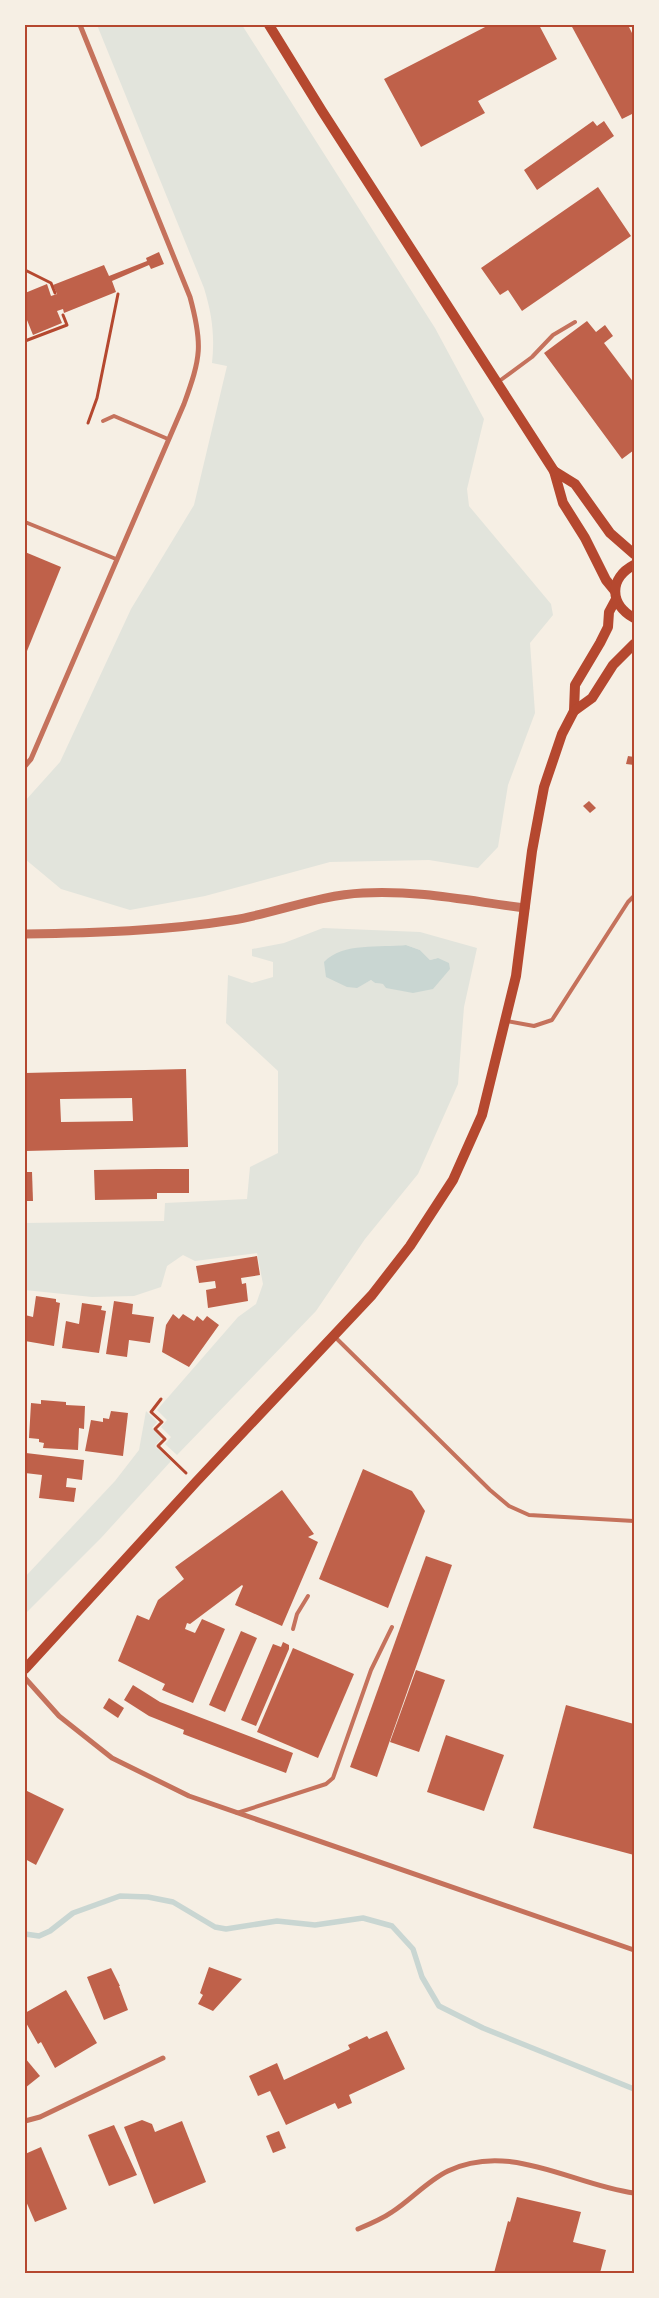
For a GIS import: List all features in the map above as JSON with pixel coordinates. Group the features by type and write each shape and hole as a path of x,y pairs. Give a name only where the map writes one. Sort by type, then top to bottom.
{"main road":[{"path":"269,25 322,111 554,471 563,503 585,538 606,580 616,595 620,607 634,618"},
{"path":"554,471 575,484 610,533 634,554"},
{"path":"25,1669 196,1482 372,1295 410,1246 453,1180 482,1115 516,976 532,851 544,787 562,734 574,711 575,685 608,627 609,612 616,595 620,575 634,565"},
{"path":"574,711 592,698 613,665 634,644"}],"street":[{"path":"25,766 31,759 168,439 196,371 200,352 199,329 190,297 80,25"},
{"path":"25,934 154,930 207,924 259,916 320,900 361,893 414,892 524,908"},
{"path":"25,1678 59,1716 112,1758 189,1796 634,1950"},
{"path":"25,2121 40,2117 163,2058"},
{"path":"358,2229 392,2212 449,2171 489,2161 528,2164 608,2188 634,2193"}],"lane":[{"path":"25,121 25,144"},
{"path":"498,382 532,357 553,334 575,322"},
{"path":"103,421 114,416 168,439"},
{"path":"25,522 116,559"},
{"path":"504,1020 534,1026 552,1020 628,902 634,896"},
{"path":"334,1336 490,1490 509,1506 529,1515 634,1521"},
{"path":"293,1629 298,1614 308,1596"},
{"path":"238,1813 326,1784 333,1778 371,1670 392,1627"}],"path":[{"path":"25,270 51,283 56,293"},
{"path":"88,423 98,398 118,294"},
{"path":"25,341 67,325 63,315"},
{"path":"161,1400 151,1412 162,1422 155,1429 165,1439 158,1446 196,1482"}],"shaded area":[{"path":"97,25 242,25 435,328 484,419 467,489 469,506 551,604 553,615 530,643 535,713 508,785 498,847 478,868 429,860 330,862 205,896 130,910 61,889 25,859 25,801 60,762 131,609 194,505 227,366 212,363 212,325 204,288"},
{"path":"323,928 420,932 477,948 464,1007 458,1084 418,1174 365,1239 316,1311 177,1455 165,1444 171,1437 161,1427 167,1420 157,1410 238,1317 256,1304 263,1284 257,1253 195,1261 183,1255 167,1266 161,1287 134,1296 92,1297 25,1290 25,1223 164,1221 165,1203 247,1199 250,1167 278,1153 278,1071 226,1023 228,975 252,983 273,977 273,962 252,956 252,949 284,943","holes":["406,945 420,950 430,960 438,958 383,984 375,983 371,980 361,985 385,948"]},
{"path":"406,945 420,950 430,960 438,958 449,963 450,969 433,989 413,993 386,988 383,984 375,983 371,980 357,988 347,987 326,977 324,962 341,951 362,947"},
{"path":"146,1411 157,1422 152,1428 162,1438 155,1446 171,1461 101,1538 25,1614 25,1577 115,1481 139,1450"}],"building":[{"path":"489,25 539,25 557,59 478,101 485,113 421,147 384,79"},
{"path":"571,25 628,25 634,37 634,113 622,119"},
{"path":"593,121 597,126 604,121 614,136 537,190 524,170"},
{"path":"598,187 631,236 522,311 508,290 500,295 481,268"},
{"path":"159,252 164,264 151,269 149,265 112,281 116,292 64,313 63,309 57,311 62,323 33,335 25,315 25,293 47,284 51,296 57,294 53,285 104,265 109,276 147,261 146,258"},
{"path":"587,321 596,332 605,325 613,336 604,343 634,383 634,450 622,459 544,353"},
{"path":"25,552 61,567 25,656"},
{"path":"628,756 634,757 634,765 626,764"},
{"path":"589,801 596,808 590,813 583,806"},
{"path":"186,1069 188,1147 25,1151 25,1073","holes":["132,1098 133,1121 61,1122 60,1099"]},
{"path":"189,1169 189,1193 157,1193 157,1199 95,1200 94,1170"},
{"path":"25,1172 32,1172 33,1201 25,1201"},
{"path":"257,1256 260,1275 241,1278 242,1284 246,1283 248,1301 208,1308 206,1290 216,1288 215,1281 199,1283 196,1266"},
{"path":"36,1296 56,1299 56,1302 60,1303 54,1346 25,1341 25,1315 33,1317"},
{"path":"114,1301 133,1304 132,1314 154,1317 150,1343 129,1340 127,1357 106,1354"},
{"path":"82,1303 102,1306 101,1310 106,1311 99,1353 62,1348 66,1321 79,1324"},
{"path":"173,1314 179,1319 183,1314 194,1321 197,1316 203,1321 207,1316 219,1325 189,1367 162,1352 166,1325"},
{"path":"41,1400 66,1402 66,1405 85,1406 84,1429 79,1428 78,1450 43,1448 44,1443 39,1442 39,1439 29,1438 31,1403 41,1404"},
{"path":"111,1411 128,1413 123,1456 85,1451 91,1420 103,1422 103,1418 109,1419"},
{"path":"26,1453 84,1460 82,1480 67,1478 66,1487 76,1488 74,1502 39,1498 42,1475 25,1473"},
{"path":"363,1469 412,1491 425,1511 388,1608 319,1579"},
{"path":"282,1490 314,1534 308,1537 318,1542 282,1626 235,1605 242,1585 190,1624 187,1623 185,1629 195,1633 202,1619 225,1629 193,1703 162,1690 165,1684 118,1661 137,1615 149,1620 158,1600 184,1579 175,1567"},
{"path":"426,1556 452,1565 377,1777 350,1767"},
{"path":"241,1631 257,1638 225,1712 209,1705"},
{"path":"283,1642 289,1645 289,1649 256,1726 241,1720 273,1644 281,1647"},
{"path":"293,1648 354,1674 318,1758 257,1732"},
{"path":"416,1670 445,1680 419,1752 390,1742"},
{"path":"133,1685 160,1702 293,1753 286,1773 183,1734 184,1730 149,1716 124,1700"},
{"path":"109,1698 124,1708 118,1718 103,1708"},
{"path":"566,1705 634,1724 634,1855 533,1828"},
{"path":"446,1735 504,1755 484,1811 427,1792"},
{"path":"25,1790 64,1809 36,1865 25,1859"},
{"path":"209,1967 242,1979 213,2011 198,2004 203,1995 200,1993"},
{"path":"111,1968 120,1986 128,2010 104,2020 87,1977"},
{"path":"66,1990 97,2043 55,2068 41,2042 38,2044 25,2021 25,2013"},
{"path":"387,2031 405,2069 349,2095 352,2103 338,2109 335,2103 286,2125 270,2091 258,2096 249,2076 277,2063 284,2080 350,2049 348,2045 367,2036 369,2039"},
{"path":"25,2058 40,2076 25,2088"},
{"path":"142,2120 152,2124 155,2132 182,2121 206,2182 154,2204 124,2127"},
{"path":"114,2125 137,2175 109,2186 88,2135"},
{"path":"279,2131 286,2148 273,2153 266,2136"},
{"path":"41,2147 67,2209 35,2222 25,2199 25,2154"},
{"path":"517,2197 581,2212 573,2242 606,2250 600,2273 494,2273 508,2221 510,2222"}],"waterway":[{"path":"25,1934 39,1936 50,1931 73,1913 120,1896 148,1897 173,1902 215,1927 226,1929 277,1921 315,1925 363,1918 392,1926 413,1949 422,1977 439,2006 483,2028 634,2089"}]}
